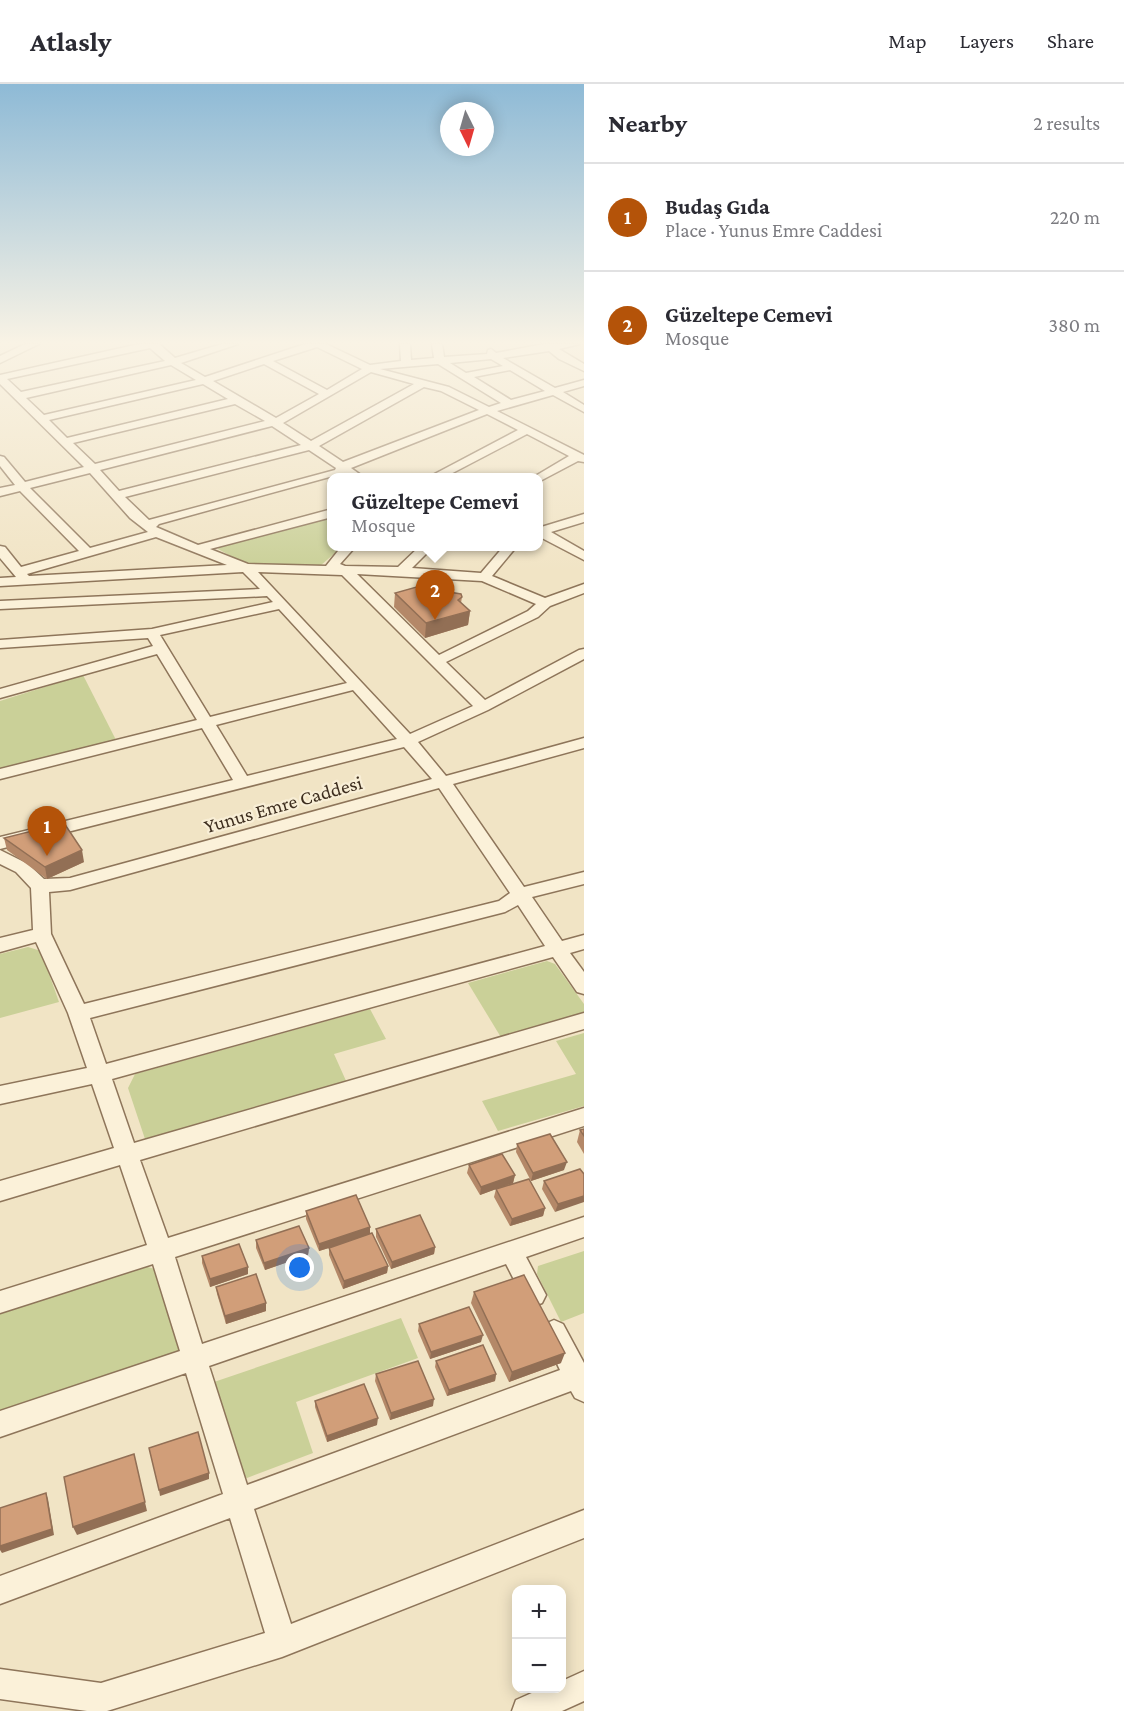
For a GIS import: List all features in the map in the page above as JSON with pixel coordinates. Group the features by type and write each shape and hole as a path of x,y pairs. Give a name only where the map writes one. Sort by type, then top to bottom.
{"street":[{"path":"43,420 118,495 134,515 153,530 246,568 271,592 442,781 584,987"},
{"path":"64,442 155,420"},
{"path":"271,420 352,473"},
{"path":"0,492 282,420"},
{"path":"118,495 311,446 357,420"},
{"path":"335,473 342,467 463,420"},
{"path":"508,420 581,458"},
{"path":"442,473 527,430"},
{"path":"543,475 581,458"},
{"path":"0,459 23,487 87,552"},
{"path":"153,530 156,521 327,475"},
{"path":"196,549 327,514"},
{"path":"543,530 584,518"},
{"path":"0,582 153,530"},
{"path":"543,533 584,556"},
{"path":"0,550 22,576"},
{"path":"345,551 332,565 347,572 483,707"},
{"path":"401,571 423,551"},
{"path":"484,577 507,551"},
{"path":"22,576 246,568 347,572 401,571 484,577 545,603"},
{"path":"436,662 533,614 545,603 584,588"},
{"path":"0,605 271,592"},
{"path":"0,644 152,633 282,604"},
{"path":"152,633 243,783"},
{"path":"0,694 161,648"},
{"path":"0,843 408,741 483,707 584,653"},
{"path":"0,774 357,685"},
{"name":"Yunus Emre Caddesi","path":"40,885 55,886 87,880 584,743"},
{"path":"0,856 22,868 40,885 42,934 78,1013 101,1074 161,1251 282,1642"},
{"path":"78,1013 505,906 520,894 584,878"},
{"path":"0,945 42,934"},
{"path":"0,1095 101,1074 584,942"},
{"path":"0,1191 584,1021"},
{"path":"0,1302 584,1117"},
{"path":"0,1424 584,1227"},
{"path":"0,1590 238,1503 581,1383 511,1251"},
{"path":"0,1684 99,1704 282,1642 584,1524"},
{"path":"541,1708 584,1686"}],"green space":[{"path":"327,517 327,551 337,551 320,566 249,563 218,549 220,546"},
{"path":"83,675 116,740 0,769 0,701"},
{"path":"28,947 41,951 59,1002 0,1018 0,954"},
{"path":"547,961 555,964 584,1004 584,1015 502,1039 468,983"},
{"path":"370,1009 386,1039 334,1054 347,1083 146,1142 128,1088 135,1074"},
{"path":"584,1033 584,1106 498,1131 482,1101 576,1074 556,1041"},
{"path":"584,1251 584,1313 561,1322 537,1274 538,1266"},
{"path":"144,1266 155,1269 179,1352 0,1412 0,1309"},
{"path":"401,1318 418,1358 296,1402 313,1453 247,1478 239,1475 209,1389 214,1382"}],"building":[{"path":"438,581 449,592 461,594 462,597 458,600 470,611 426,623 395,593"},
{"path":"64,823 82,850 45,867 4,838"},
{"path":"550,1134 567,1162 533,1173 517,1144"},
{"path":"502,1154 515,1175 481,1187 469,1165"},
{"path":"580,1169 584,1174 584,1196 558,1204 544,1181"},
{"path":"529,1179 545,1208 512,1219 496,1189"},
{"path":"356,1195 370,1227 319,1244 306,1211"},
{"path":"420,1215 435,1247 392,1262 376,1229"},
{"path":"299,1226 309,1248 264,1263 256,1240"},
{"path":"372,1233 388,1266 344,1281 329,1248"},
{"path":"239,1244 248,1267 210,1279 202,1256"},
{"path":"256,1274 266,1303 225,1316 216,1287"},
{"path":"524,1275 565,1353 512,1372 474,1292"},
{"path":"469,1307 483,1335 431,1352 419,1324"},
{"path":"483,1345 496,1374 449,1390 436,1361"},
{"path":"418,1361 434,1399 391,1413 376,1374"},
{"path":"364,1384 378,1418 327,1436 315,1401"},
{"path":"198,1432 209,1473 159,1490 149,1448"},
{"path":"134,1454 145,1502 73,1527 64,1477"},
{"path":"46,1493 52,1529 0,1546 0,1508"}],"place":[{"name":"Güzeltepe Cemevi","path":"435,620"},
{"name":"Budaş Gıda","path":"47,856"}]}
